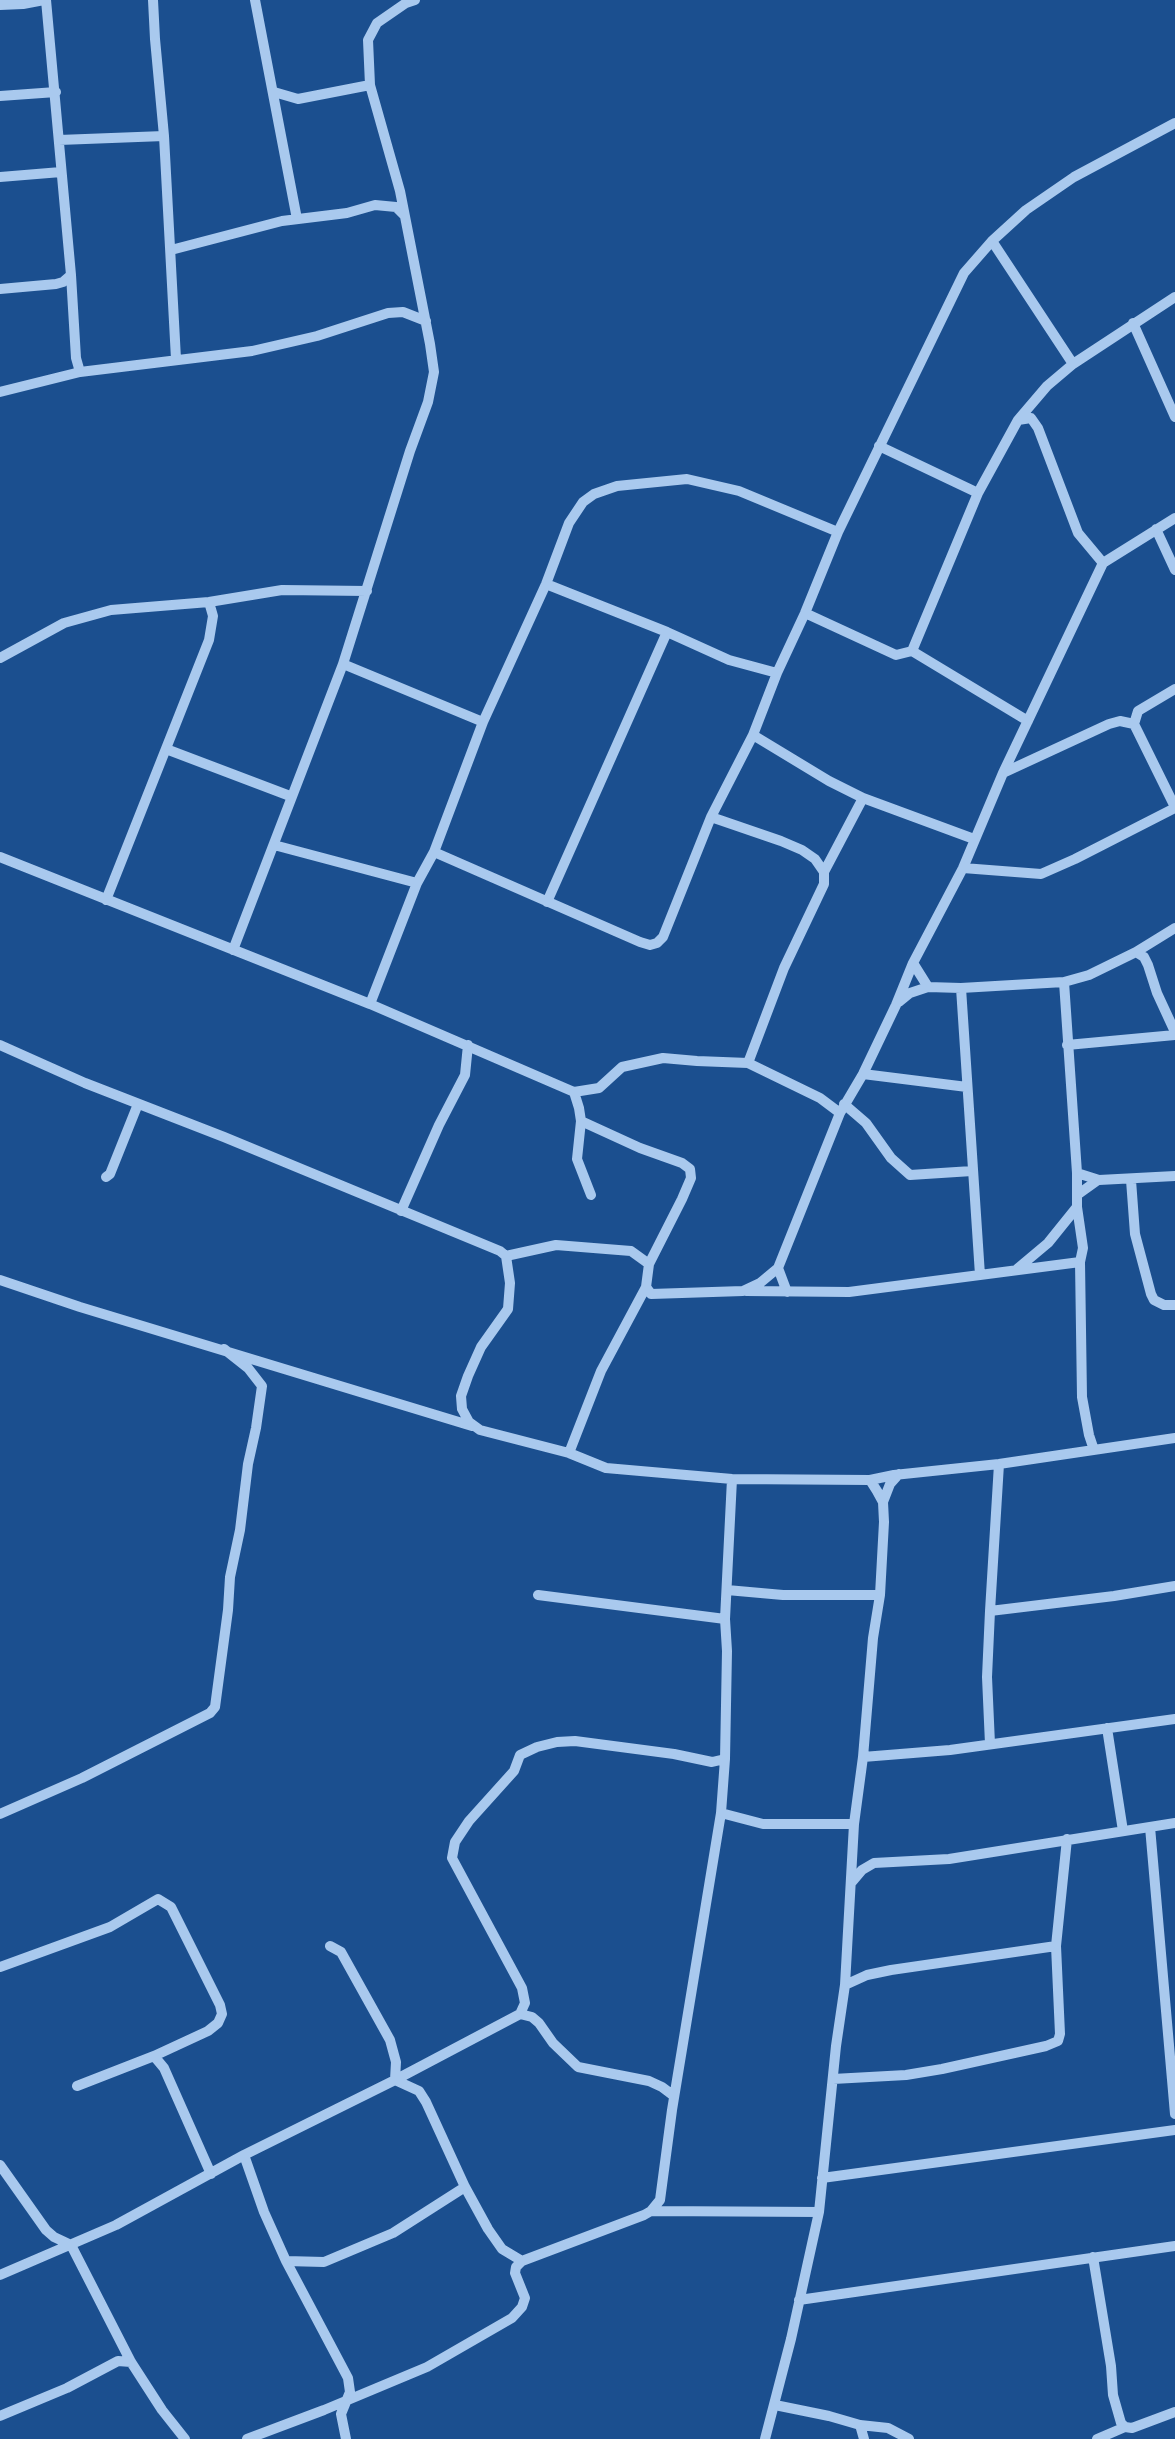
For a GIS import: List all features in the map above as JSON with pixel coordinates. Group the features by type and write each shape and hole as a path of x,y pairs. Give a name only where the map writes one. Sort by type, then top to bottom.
{"street":[{"path":"0,5 45,0 56,92 76,358 80,372"},
{"path":"153,0 165,136 176,359"},
{"path":"255,0 297,219"},
{"path":"233,950 274,845 290,796 343,664 410,451 428,402 434,372 405,216 370,85 368,40 375,25 406,3 416,0"},
{"path":"274,92 298,99 370,85"},
{"path":"0,96 56,92"},
{"path":"434,852 640,942 650,945 657,943 663,937 711,817 753,735 777,673 805,613 838,532 964,273 992,241 1026,210 1074,177 1175,123"},
{"path":"58,140 165,136"},
{"path":"0,177 61,172"},
{"path":"171,250 208,239 297,219 347,213 375,205 396,207 405,216"},
{"path":"992,241 1073,364"},
{"path":"0,289 56,284 63,282 71,275"},
{"path":"912,651 978,493 1018,420 1047,386 1073,364 1175,297"},
{"path":"0,392 80,372 252,351 317,336 388,314 403,312 426,321"},
{"path":"1133,323 1175,417"},
{"path":"1018,420 1031,418 1038,428 1078,533 1103,563"},
{"path":"879,446 978,493"},
{"path":"370,1004 417,883 434,852 483,722 546,584 569,523 577,511 594,494 617,486 687,479 739,492 838,532"},
{"path":"743,1292 760,1283 778,1268 842,1109 863,1074 913,963 963,868 1004,773 1103,563 1175,518"},
{"path":"1156,529 1175,570"},
{"path":"546,584 668,632 729,660 777,673"},
{"path":"0,658 78,618 111,610 209,602 282,590 367,591"},
{"path":"106,900 209,640 213,616 209,602"},
{"path":"805,613 896,655 912,651 1028,721"},
{"path":"547,902 668,632"},
{"path":"343,664 483,722"},
{"path":"963,868 1041,874 1175,807 1134,724 1138,711 1175,689"},
{"path":"1004,773 1109,724 1120,720 1134,724"},
{"path":"753,735 829,782 863,798 974,839"},
{"path":"166,749 290,796"},
{"path":"748,1063 781,976 824,884 824,872 863,798"},
{"path":"711,817 802,850 815,859 824,872"},
{"path":"274,845 417,883"},
{"path":"0,857 370,1004 573,1092 599,1088 622,1067 663,1058 748,1063 866,1123 891,1158 910,1176 972,1171"},
{"path":"896,1005 910,993 928,987 961,988 1064,982 1089,975 1136,952 1175,928"},
{"path":"1067,1045 1175,1034 1157,993 1148,965 1144,957 1136,952"},
{"path":"913,963 928,987"},
{"path":"1064,982 1077,1173 1077,1207 1083,1248 1080,1262 1082,1397 1094,1450"},
{"path":"961,988 980,1275"},
{"path":"0,1045 85,1083 500,1251 506,1256 510,1283 508,1309 481,1347 461,1396 462,1409 473,1426"},
{"path":"401,1211 439,1125 465,1075 468,1045"},
{"path":"863,1074 968,1087"},
{"path":"573,1092 581,1121 578,1159 591,1195"},
{"path":"106,1177 111,1174 138,1104"},
{"path":"569,1453 600,1371 646,1287 649,1264 691,1178 690,1169 682,1162 640,1148 581,1121"},
{"path":"1077,1173 1098,1180 1175,1176"},
{"path":"1077,1195 1098,1180"},
{"path":"1131,1180 1135,1234 1151,1294 1154,1300 1164,1305 1175,1305"},
{"path":"1017,1269 1048,1243 1077,1207"},
{"path":"506,1256 556,1245 631,1251 649,1264"},
{"path":"646,1287 651,1294 849,1292 1080,1262"},
{"path":"778,1268 787,1292"},
{"path":"0,1280 80,1307 224,1349 344,1389 569,1453 606,1467 732,1479 870,1480 899,1474 999,1464 1175,1438"},
{"path":"0,1814 82,1778 210,1713 215,1707 230,1577 240,1530 248,1464 262,1386 248,1368 224,1349"},
{"path":"990,1744 987,1677 999,1464"},
{"path":"765,2439 775,2405 819,2212 845,1985 854,1824 863,1757 873,1638 880,1595 883,1502 890,1484 899,1474"},
{"path":"651,2211 660,2200 678,2070 721,1813 725,1759 727,1651 725,1619 732,1479"},
{"path":"870,1480 883,1502"},
{"path":"990,1611 1175,1586"},
{"path":"727,1590 783,1595 880,1595"},
{"path":"538,1595 725,1619"},
{"path":"863,1757 911,1754 1175,1719"},
{"path":"1107,1728 1123,1831"},
{"path":"0,2275 116,2225 244,2155 395,2080 520,2014 525,2003 522,1988 452,1858 455,1842 469,1821 514,1771 520,1755 544,1745 575,1741 674,1754 712,1762 725,1759"},
{"path":"721,1813 764,1824 854,1824"},
{"path":"851,1883 862,1870 874,1863 949,1859 1175,1823"},
{"path":"1149,1827 1175,2114"},
{"path":"833,2079 906,2075 942,2069 1025,2052 1058,2041 1060,2034 1056,1946 1066,1839"},
{"path":"0,1967 110,1927 158,1899 171,1907 215,1993 222,2014 218,2023 208,2031 154,2056 77,2086"},
{"path":"330,1946 341,1952 390,2040 396,2062 395,2080"},
{"path":"845,1985 867,1975 891,1970 1056,1946"},
{"path":"520,2014 532,2017 539,2023 553,2043 578,2067 656,2084 674,2096"},
{"path":"154,2056 164,2068 211,2174"},
{"path":"656,2084 678,2070"},
{"path":"395,2080 419,2091 465,2187 502,2249 522,2261"},
{"path":"822,2178 1175,2130"},
{"path":"244,2155 264,2212 286,2261 343,2367 350,2387 341,2414 346,2439"},
{"path":"0,2165 38,2220 54,2237 71,2245 131,2362 162,2410 185,2439"},
{"path":"286,2261 324,2262 393,2233 465,2187"},
{"path":"661,2193 671,2210"},
{"path":"247,2439 427,2367 512,2318 522,2307 525,2298 515,2273 516,2267 522,2261 651,2211 819,2212"},
{"path":"54,2237 55,2253"},
{"path":"799,2300 1175,2246"},
{"path":"1093,2257 1112,2366 1113,2395 1118,2417 1125,2427"},
{"path":"0,2416 66,2388 118,2361 131,2362"},
{"path":"775,2405 860,2425 888,2428 909,2439"},
{"path":"1097,2439 1125,2427 1131,2428 1175,2412"},
{"path":"860,2425 864,2439"}]}
